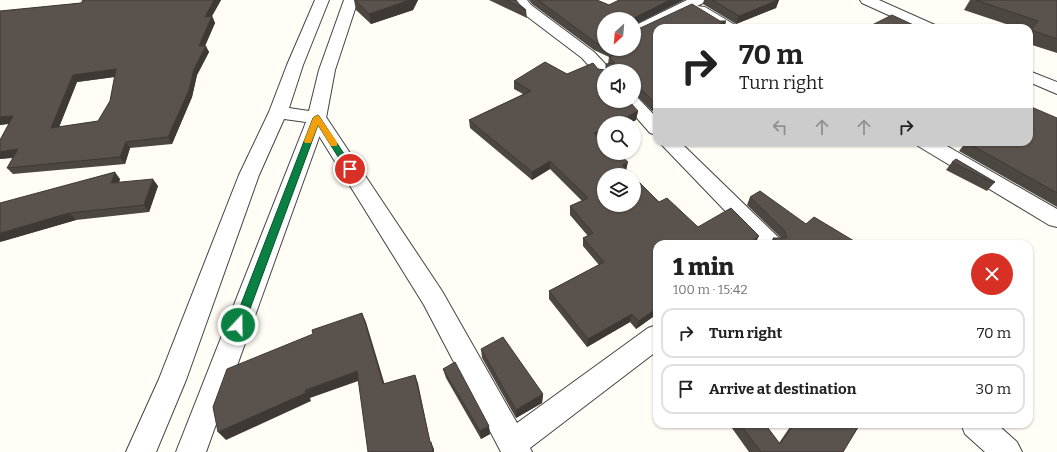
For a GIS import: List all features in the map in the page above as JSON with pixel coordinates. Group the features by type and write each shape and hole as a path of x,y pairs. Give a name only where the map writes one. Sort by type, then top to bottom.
{"street":[{"path":"141,452 172,380 249,175 278,112 295,65 322,0"},
{"path":"191,452 317,118 327,70 351,0"},
{"path":"520,0 525,8 588,55 597,65"},
{"path":"867,0 921,24"},
{"path":"641,28 694,2 724,24"},
{"path":"588,55 597,50"},
{"path":"1033,78 1057,89"},
{"path":"638,108 653,125"},
{"path":"278,112 317,118 433,298 515,447 653,339"},
{"path":"673,146 767,240"},
{"path":"932,146 1057,219"},
{"path":"980,428 1007,452"}],"building":[{"path":"83,0 214,0 205,17 212,16 199,46 206,46 194,69 189,90 168,137 126,142 120,157 7,168 18,149 0,152 0,140 13,116 0,117 0,11 81,3","holes":["116,69 110,101 98,121 51,128 73,75"]},
{"path":"355,0 410,0 369,14"},
{"path":"506,0 516,0 526,10"},
{"path":"538,0 597,0 609,5 619,0 670,0 641,14 641,12 597,12 597,43"},
{"path":"712,0 778,0 739,16"},
{"path":"976,0 1057,0 1057,39 1033,31 1033,27 1038,21"},
{"path":"692,4 720,21 726,21 720,24 653,24 653,101 641,89 641,64 606,64 615,63 609,57 641,56 641,28"},
{"path":"892,15 911,24 874,24"},
{"path":"545,62 567,74 593,63 597,68 597,108 635,108 638,111 629,116 597,116 597,132 594,133 597,135 597,160 626,160 628,162 622,165 625,168 597,168 597,212 641,212 641,184 659,202 667,198 698,227 731,208 759,236 753,240 653,240 653,311 639,321 632,314 588,339 549,291 604,262 583,238 593,233 570,206 588,198 550,161 532,172 469,120 531,91 514,81"},
{"path":"1033,108 1057,118 1057,193 973,146 1033,146"},
{"path":"956,159 995,182 994,183 952,162"},
{"path":"115,172 111,183 153,179 144,205 69,213 0,233 0,203"},
{"path":"760,191 806,224 814,217 852,240 776,240 773,238 787,238 784,230 750,197"},
{"path":"362,313 383,384 415,375 433,452 368,452 357,371 305,390 306,393 218,432 213,407 227,369 313,334 312,330"},
{"path":"503,337 543,394 516,410 481,349"},
{"path":"455,362 489,426 480,431 443,369"},
{"path":"743,428 768,428 780,444 791,428 858,428 843,452 761,452"}],"slow traffic":[{"path":"308,141 317,118 334,144"}],"route":[{"path":"238,325 317,118 350,169"}]}
